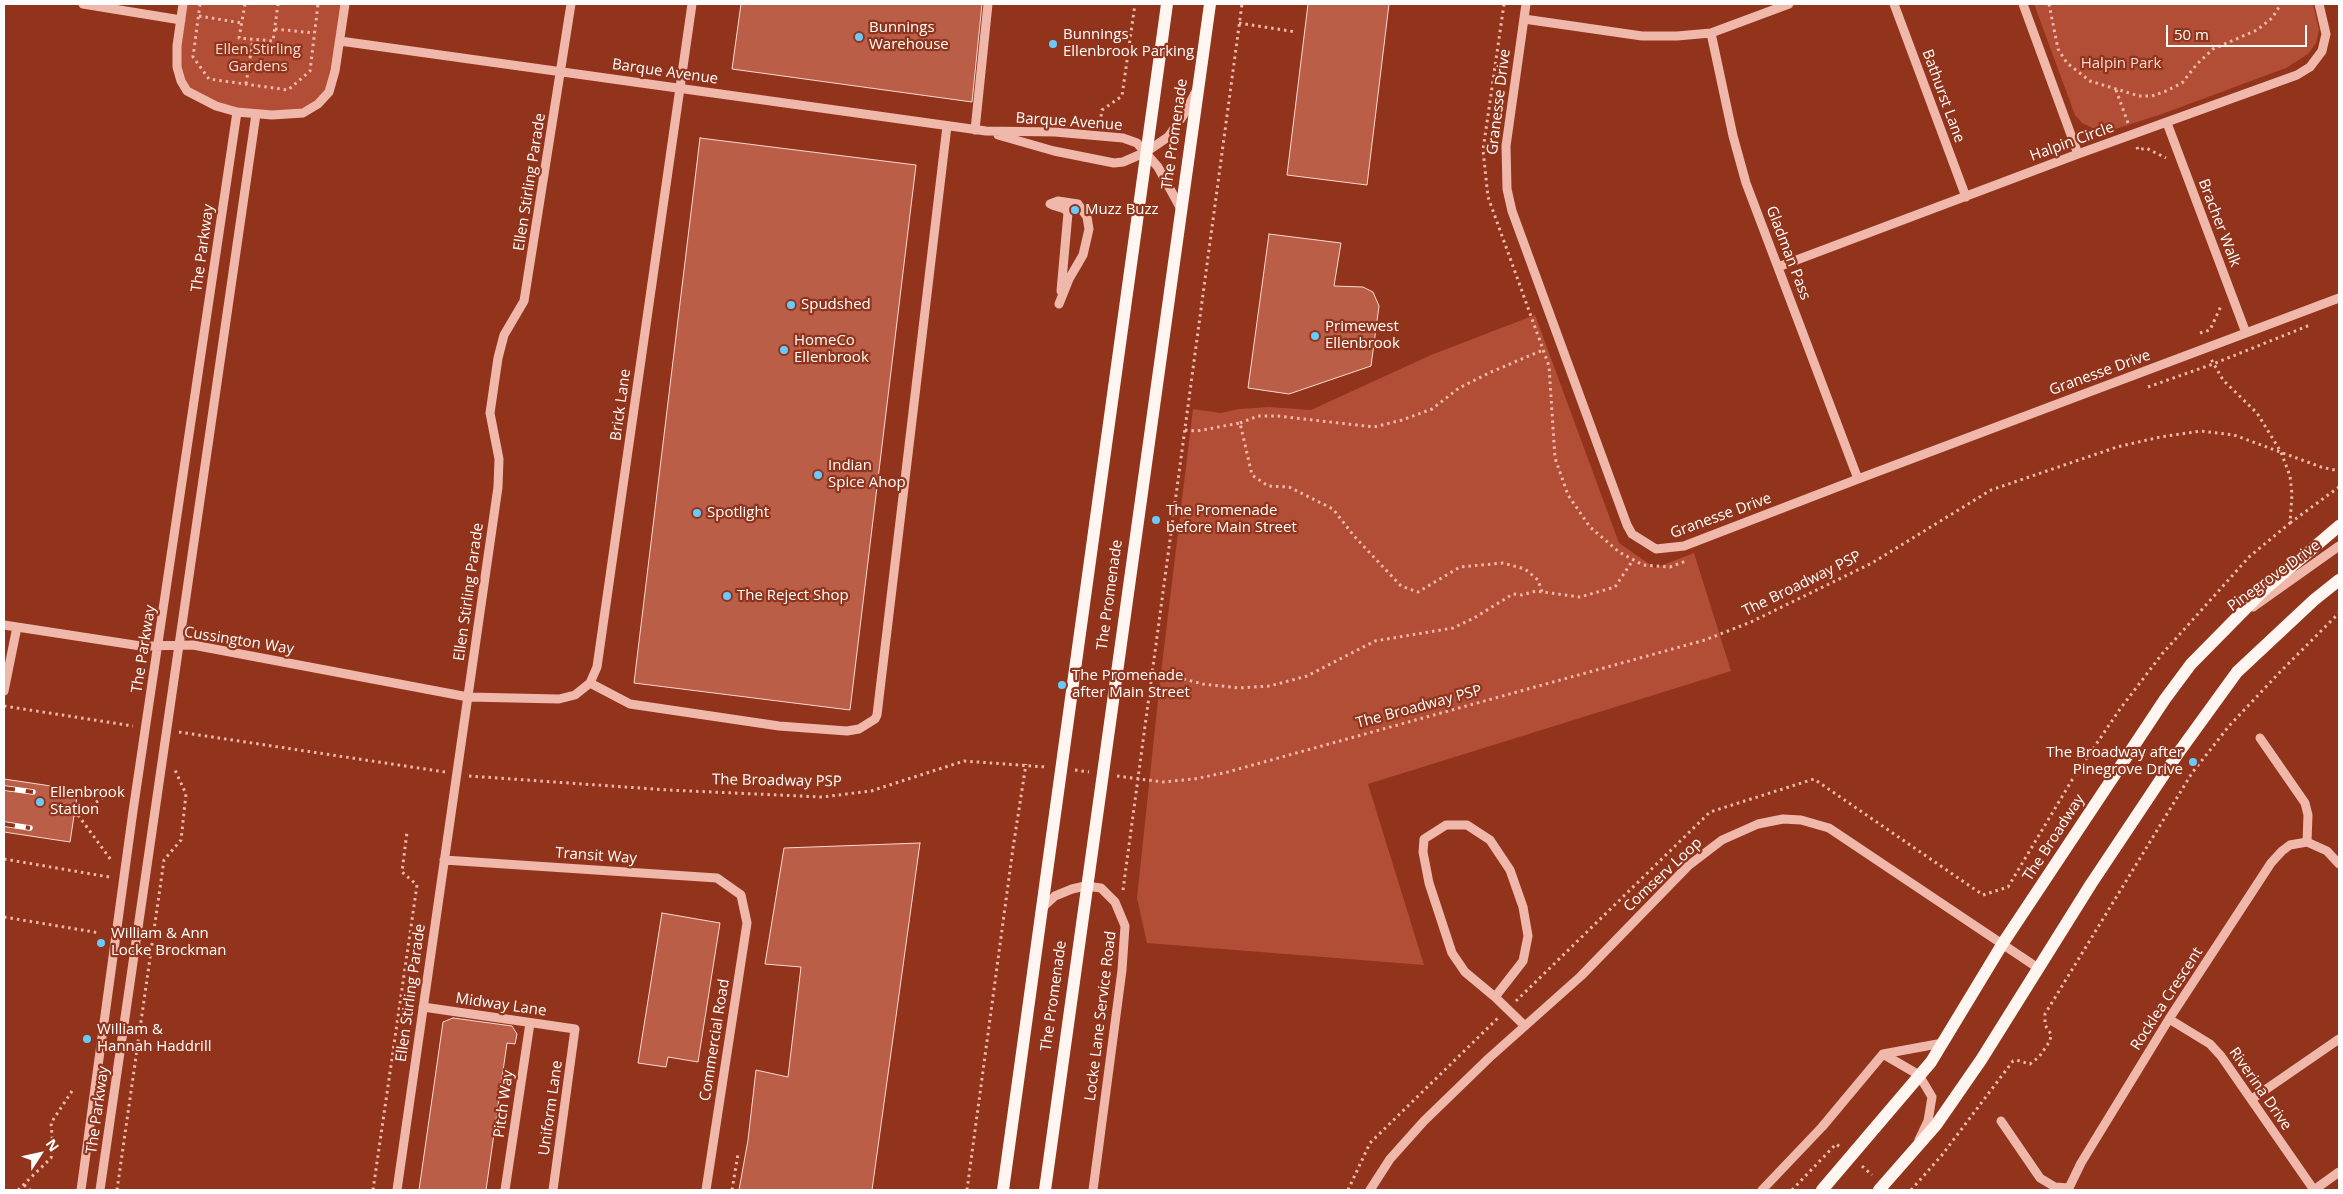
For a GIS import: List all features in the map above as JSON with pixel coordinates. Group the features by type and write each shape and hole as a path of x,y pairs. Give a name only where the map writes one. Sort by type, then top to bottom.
{"main road":[{"name":"The Promenade","path":"1003,1190 1167,4"},
{"name":"The Promenade","path":"1045,1190 1210,4"},
{"name":"The Broadway","path":"1822,1190 1919,1075 1943,1043 2003,943 2165,699 2192,664 2225,628 2286,570 2339,526"},
{"path":"1879,1190 1936,1125 1981,1060 2038,968 2179,752 2236,672 2314,600 2339,580"}],"street":[{"path":"83,4 181,20"},
{"path":"183,4 177,46 177,67 181,82 187,91 200,100 237,112 256,114 303,113 318,104 329,92 340,41 345,4"},
{"name":"Ellen Stirling Parade","path":"397,1190 498,487 499,459 490,413 498,358 504,335 524,301 561,72 570,4"},
{"name":"Brick Lane","path":"590,683 597,667 692,4"},
{"path":"975,130 976,97 988,4"},
{"name":"Granesse Drive","path":"1526,4 1506,146 1507,189 1512,211 1632,534 1656,549 1684,546 1858,478 2339,298"},
{"path":"1524,19 1642,36 1677,36 1711,32 1789,4"},
{"name":"Bathurst Lane","path":"1894,4 1966,197"},
{"path":"2023,4 2078,154"},
{"name":"Halpin Circle","path":"1778,267 2078,154 2304,72 2318,59 2325,43 2326,34 2319,4"},
{"name":"Gladman Pass","path":"1711,32 1738,158 1858,478"},
{"name":"Barque Avenue","path":"340,41 975,130 1123,138 1137,143 1146,152 1169,184 1181,209"},
{"name":"Barque Avenue","path":"986,131 1054,151 1114,163 1123,162 1146,152 1168,137 1185,113 1198,87"},
{"name":"The Parkway","path":"81,1190 146,728 237,112"},
{"name":"The Parkway","path":"100,1190 256,114"},
{"name":"Bracher Walk","path":"2167,123 2246,333"},
{"path":"468,697 559,699 575,695 590,683 630,704 779,726 848,732 868,724 877,715 947,126"},
{"path":"1058,201 1078,204 1087,218 1089,229 1083,255 1069,279 1059,304 1068,213 1059,206 1050,204 1058,201"},
{"name":"Pinegrove Drive","path":"2225,628 2339,546"},
{"name":"Cussington Way","path":"4,625 141,646 193,645 468,697"},
{"path":"4,691 17,627"},
{"path":"2260,738 2305,803 2308,815 2307,842 2327,851 2339,864"},
{"name":"Comserv Loop","path":"1370,1190 1390,1159 1413,1132 1581,976 1688,866 1722,840 1782,818 1801,820 1829,828 2038,968"},
{"path":"1496,997 1523,960 1528,936 1523,906 1510,870 1490,840 1468,824 1446,825 1424,839 1423,852 1428,882 1452,954 1465,972 1496,997 1525,1026"},
{"name":"Rocklea Crescent","path":"2069,1189 2081,1163 2169,1019 2271,863 2290,845 2307,842"},
{"name":"Transit Way","path":"444,860 717,878 741,895"},
{"path":"1042,908 1056,896 1086,886"},
{"name":"Locke Lane Service Road","path":"1086,886 1100,888 1115,902 1125,926 1122,970 1093,1190"},
{"name":"Commercial Road","path":"706,1190 747,923 741,895"},
{"name":"Midway Lane","path":"423,1007 575,1029"},
{"name":"Riverina Drive","path":"2169,1019 2210,1044 2221,1056 2314,1190"},
{"name":"Pitch Way","path":"505,1190 530,1023"},
{"name":"Uniform Lane","path":"553,1190 575,1029"},
{"path":"2252,1099 2339,1040"},
{"path":"1762,1190 1822,1128 1883,1054 1943,1043"},
{"path":"1883,1054 1919,1075 1932,1097 1928,1121 1914,1150"},
{"path":"2001,1121 2040,1178 2055,1186 2069,1189"},
{"path":"2314,1190 2339,1172"}],"path":[{"path":"200,4 193,57 210,79 288,90 310,71 318,4"},
{"path":"245,4 239,38 273,41 278,4"},
{"path":"1097,136 1102,110 1122,96 1135,4"},
{"path":"1120,912 1242,4"},
{"path":"1504,4 1483,150 1488,197 1549,366 1555,458 1568,495 1590,526 1619,552 1643,564 1670,567 1693,558"},
{"path":"2049,4 2058,49 2068,63 2090,81 2139,96 2152,96 2182,83 2197,64 2214,49 2265,24 2272,18 2281,4"},
{"path":"199,16 242,23"},
{"path":"1239,23 1296,32"},
{"path":"275,29 314,33"},
{"path":"246,84 253,39"},
{"path":"2116,90 2138,150 2146,148 2167,158 2170,167"},
{"path":"2222,303 2210,330 2200,334 2213,364 2223,380 2257,413 2281,452 2290,476 2292,494 2290,524"},
{"path":"2142,389 2213,364 2312,325"},
{"path":"1184,430 1197,431 1240,423 1258,416 1278,416 1374,427 1402,420 1432,409 1459,388 1543,350"},
{"path":"1240,423 1252,475 1268,486 1289,488 1333,509 1354,536 1401,586 1418,592 1460,567 1503,563 1525,569 1538,580 1542,592"},
{"name":"The Broadway PSP","path":"166,731 504,780 668,790 822,796 871,791 964,762 1026,764 1163,782 1194,779 1224,773 1705,640 1751,622 1872,563 1991,490 2117,447 2160,437 2200,431 2234,435 2321,467 2339,471"},
{"path":"1348,1190 1370,1143 1710,812 1814,780 1983,895 2008,888 2072,780 2120,710 2162,654 2249,557 2339,488"},
{"path":"1152,671 1203,684 1239,688 1270,686 1307,676 1375,641 1453,628 1474,618 1513,594 1522,595 1536,591 1580,597 1615,587 1633,560"},
{"path":"1911,1190 1942,1155 2013,1061 2016,1060 2030,1064 2039,1057 2050,1041 2051,1034 2045,1024 2045,1014 2192,773 2230,726 2278,673 2339,613"},
{"path":"4,706 146,728"},
{"path":"967,1190 1026,764"},
{"path":"111,860 76,815 122,784"},
{"path":"373,1190 417,885 402,872 407,832"},
{"path":"4,859 109,877"},
{"path":"4,917 100,933"},
{"path":"18,1190 51,1158 53,1148 51,1123 72,1091 76,1091"},
{"path":"732,1190 738,1154"},
{"path":"24,1185 30,1190"}],"green space":[{"name":"Ellen Stirling Gardens","path":"183,4 345,4 329,92 303,113 237,112 187,91 177,67"},
{"name":"Halpin Park","path":"2034,4 2313,4 2319,30 2316,43 2308,54 2286,68 2162,114 2101,132 2082,123 2075,115"},
{"path":"1535,315 1619,543 1655,568 1694,553 1731,671 1368,784 1424,965 1147,943 1137,898 1160,681 1193,409 1220,413 1240,409 1269,407 1311,410 1431,355"}],"building":[{"name":"Bunnings Warehouse","path":"741,4 982,4 972,102 732,69"},
{"path":"1308,4 1389,4 1367,185 1287,175"},
{"name":"HomeCo Ellenbrook","path":"700,138 916,165 850,710 634,683"},
{"name":"Primewest Ellenbrook","path":"1269,234 1341,243 1334,286 1363,287 1373,292 1379,306 1371,366 1289,394 1248,388"},
{"name":"Ellenbrook Station","path":"4,779 78,790 70,842 4,832"},
{"path":"920,843 872,1190 739,1190 748,1140 756,1070 788,1077 801,967 765,964 784,848"},
{"path":"662,913 720,923 698,1062 668,1057 666,1067 638,1063"},
{"path":"453,1018 512,1026 517,1034 515,1044 507,1043 486,1190 419,1190 443,1022"}],"railway":[{"path":"4,788 33,792"},
{"path":"4,824 30,828"}],"place":[{"name":"Bunnings Warehouse","path":"859,37"},
{"name":"Bunnings Ellenbrook Parking","path":"1053,44"},
{"name":"Muzz Buzz","path":"1075,210"},
{"name":"Spudshed","path":"791,305"},
{"name":"Primewest Ellenbrook","path":"1315,336"},
{"name":"HomeCo Ellenbrook","path":"784,350"},
{"name":"Indian Spice Ahop","path":"818,475"},
{"name":"Spotlight","path":"697,513"},
{"name":"The Promenade before Main Street","path":"1156,520"},
{"name":"The Reject Shop","path":"727,596"},
{"name":"The Promenade after Main Street","path":"1062,685"},
{"name":"The Broadway after Pinegrove Drive","path":"2193,762"},
{"name":"Ellenbrook Station","path":"40,802"},
{"name":"William & Ann Locke Brockman","path":"101,943"},
{"name":"William & Hannah Haddrill","path":"87,1039"}]}
